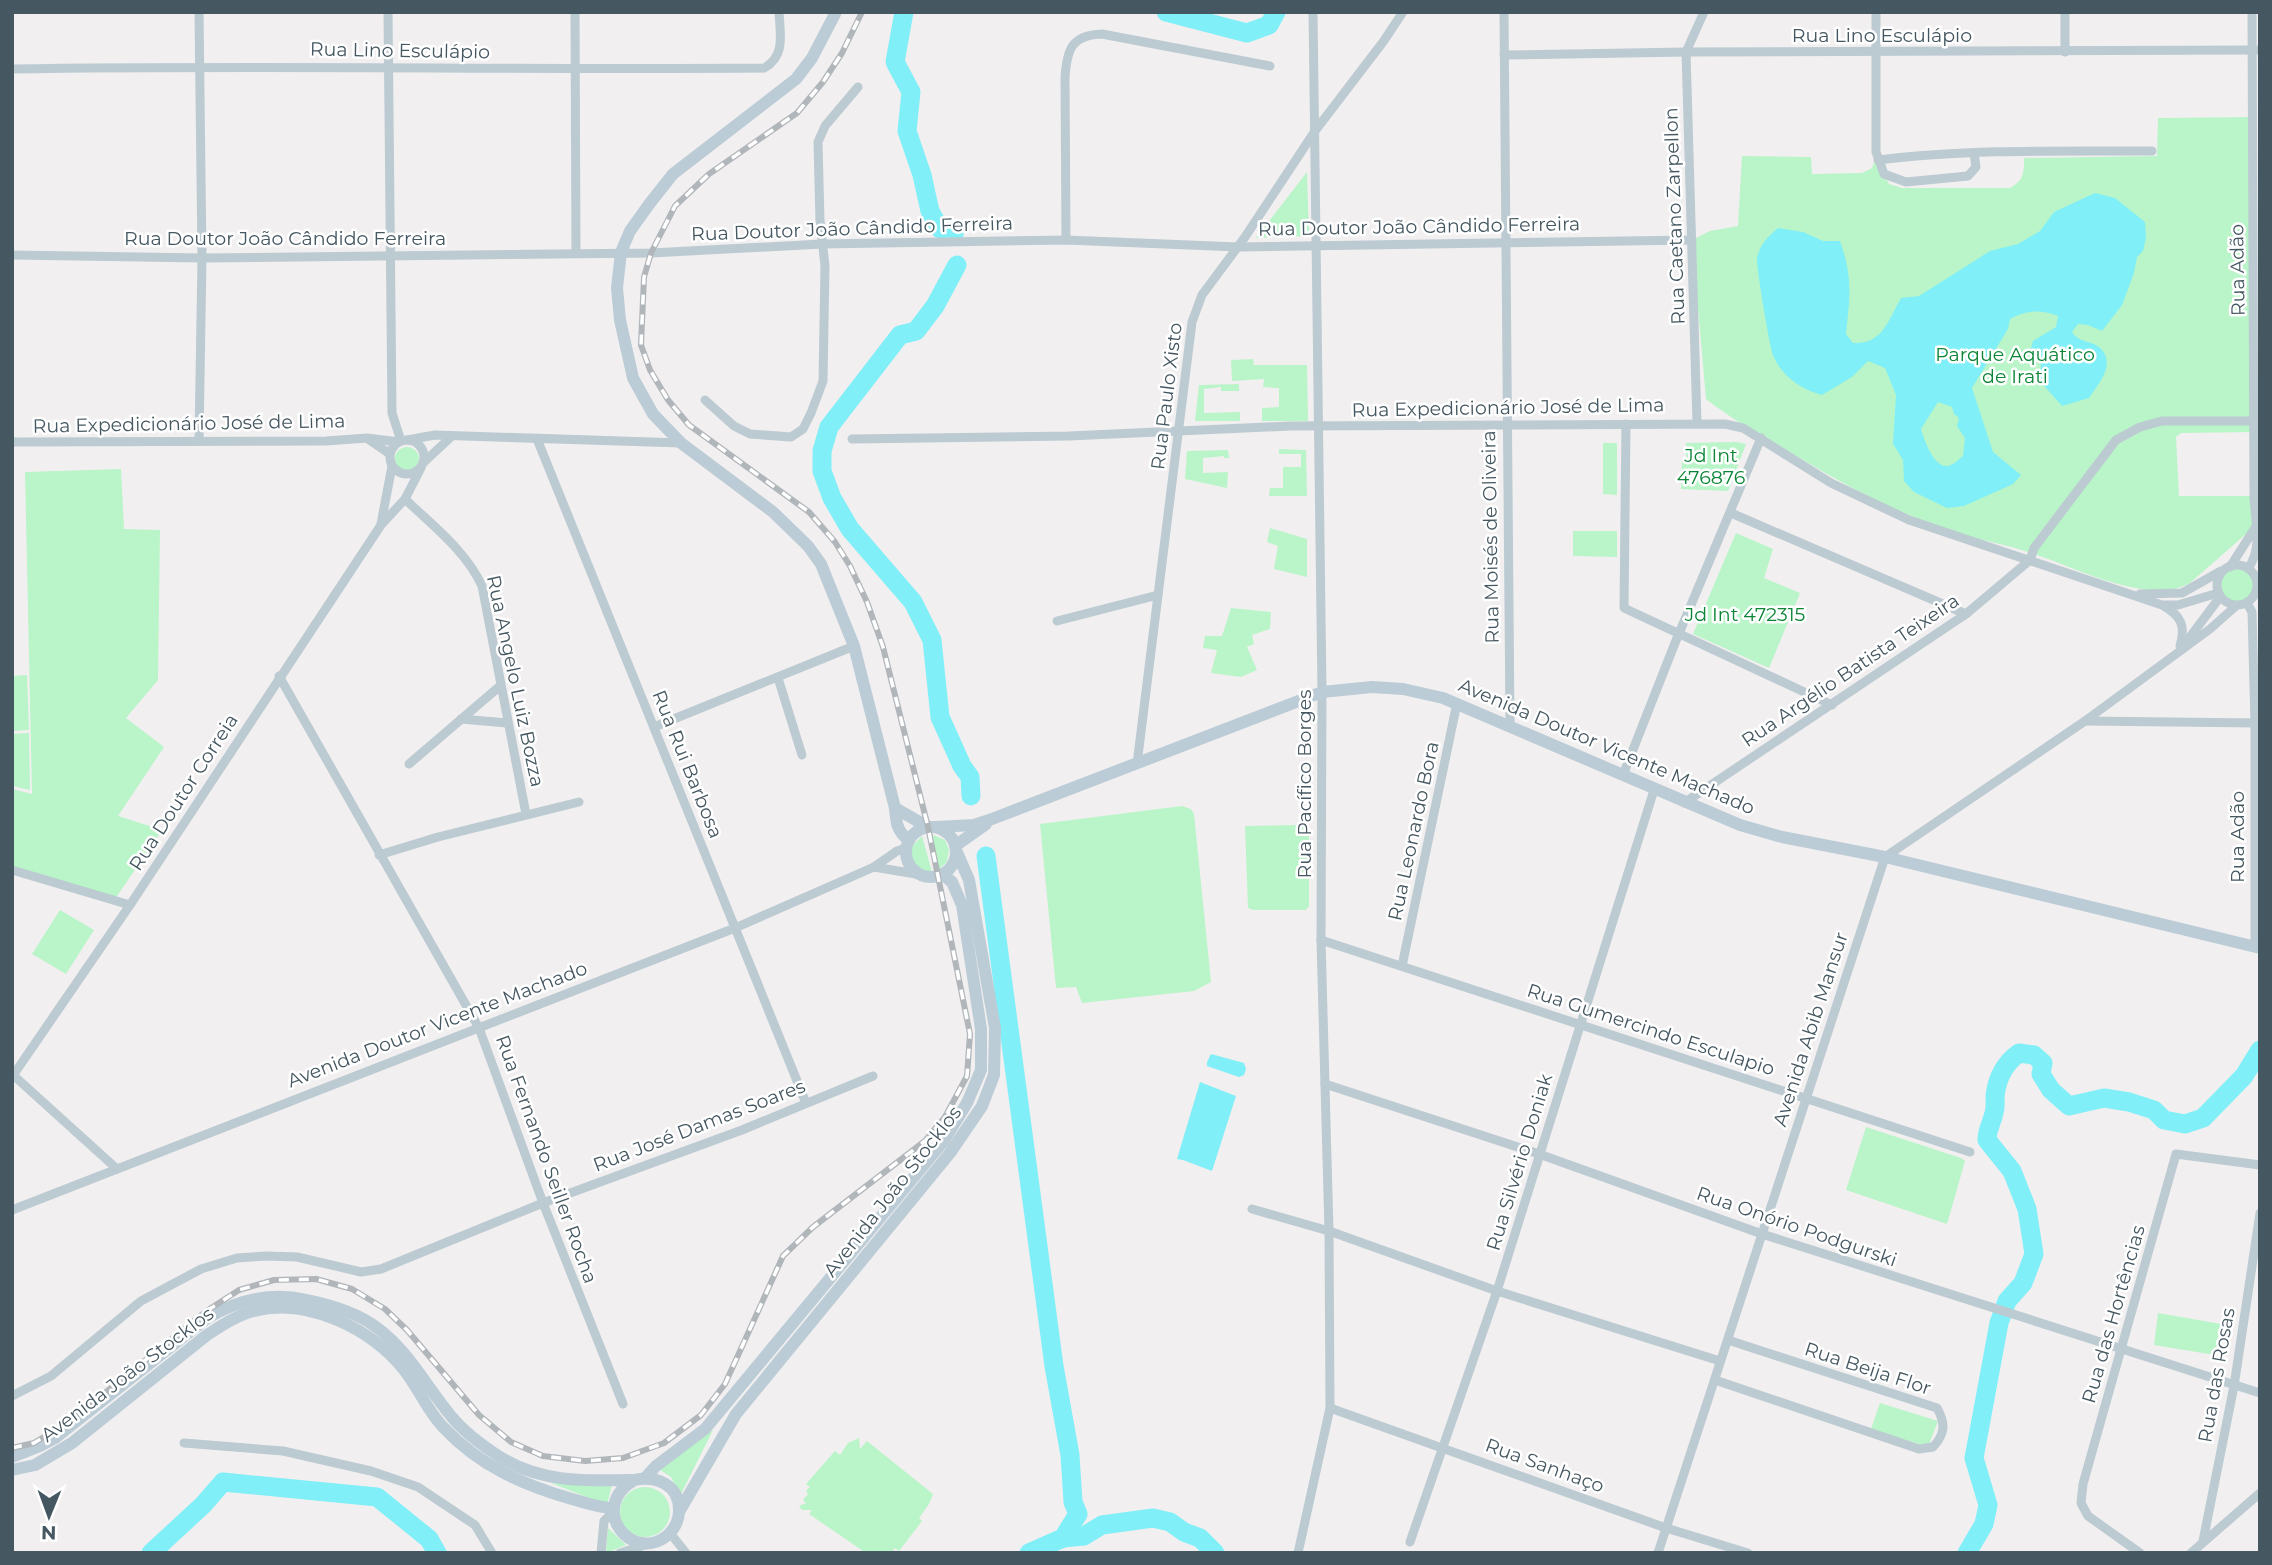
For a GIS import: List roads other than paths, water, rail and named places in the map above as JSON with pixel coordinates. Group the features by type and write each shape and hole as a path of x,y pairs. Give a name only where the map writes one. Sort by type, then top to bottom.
{"main road":[{"path":"836,12 812,58 796,79 673,174 630,231 621,252 617,288 620,320 633,378 653,414 681,443 773,512 808,546 829,581 854,646 895,808 897,828 908,844 910,864 922,875 930,876 942,874 952,866 956,848 950,835 895,808"},
{"name":"Avenida Doutor Vicente Machado","path":"932,827 974,825 992,819 1322,692 1372,687 1402,689 1443,698 1740,825 1782,837 1885,857 2257,947"},
{"name":"Avenida Doutor Vicente Machado","path":"956,848 992,819"},
{"path":"908,844 920,829 932,827"},
{"name":"Avenida João Stocklos","path":"670,1533 736,1414 950,1153 982,1106 994,1075 995,1028 969,880 956,848"},
{"name":"Avenida João Stocklos","path":"12,1471 35,1465 72,1443 225,1323 252,1311 276,1307 327,1317 349,1325 371,1340 403,1369 443,1427 492,1468 543,1490 614,1510 618,1494 625,1485 639,1479 705,1429 943,1142 967,1103 981,1070 981,1029 962,905 952,882 942,874"},
{"name":"Avenida João Stocklos","path":"12,1457 55,1438 216,1312 252,1299 302,1298 331,1305 376,1326 408,1357 452,1418 471,1436 516,1466 535,1474 565,1480 656,1479 666,1484 673,1492 679,1513"},
{"path":"614,1510 616,1524 622,1533 641,1543 654,1542 670,1533"}],"street":[{"path":"199,12 202,258 200,439"},
{"path":"388,12 393,413 402,441"},
{"path":"575,12 576,253"},
{"name":"Rua Lino Esculápio","path":"12,69 201,66 576,70 764,68 772,64 780,52 779,12"},
{"name":"Rua Pacífico Borges","path":"1298,1553 1330,1408 1329,1231 1321,940 1322,692 1313,12"},
{"name":"Rua Paulo Xisto","path":"1137,764 1192,322 1202,295 1238,247 1315,131 1403,12"},
{"name":"Rua Moisés de Oliveira","path":"1504,12 1510,726"},
{"name":"Rua Caetano Zarpellon","path":"1697,423 1686,52 1704,12"},
{"path":"1876,12 1878,160 1884,174 1906,182 1968,176 1976,167 1974,153"},
{"path":"2065,12 2065,52"},
{"name":"Rua Adão","path":"2252,12 2256,50 2257,230 2257,547 2253,572"},
{"path":"1066,240 1065,78 1068,52 1076,41 1090,35 1102,34 1270,66"},
{"name":"Rua Lino Esculápio","path":"1504,55 2256,50"},
{"path":"705,400 734,426 750,434 791,437 803,429 823,381 825,266 818,142 825,126 858,87"},
{"path":"1878,160 2024,150 2152,151"},
{"name":"Rua Doutor João Cândido Ferreira","path":"12,255 202,258 651,253 822,244 1066,240 1238,247 1692,240"},
{"name":"Rua Argélio Batista Teixeira","path":"1685,803 1966,614 2030,560 2034,548 2116,440 2140,427 2162,421 2255,421"},
{"path":"1626,424 1624,608 1832,705"},
{"name":"Rua Expedicionário José de Lima","path":"852,439 1069,436 1319,426 1724,424 1743,428 1831,484 1909,520 2162,605 2178,605 2219,595"},
{"name":"Rua Expedicionário José de Lima","path":"12,442 200,439 326,441 367,438 402,441 435,435 681,443"},
{"path":"402,441 390,454 392,466 406,475 422,466 452,436"},
{"name":"Rua Expedicionário José de Lima","path":"367,438 390,454"},
{"path":"1623,775 1679,632 1761,438"},
{"name":"Rua Rui Barbosa","path":"537,439 806,1103"},
{"path":"402,441 417,443 421,447 424,452 422,466"},
{"name":"Rua Doutor Correia","path":"381,525 392,466"},
{"name":"Rua Doutor Correia","path":"13,1075 130,905 381,525 405,499 422,466"},
{"name":"Rua Angelo Luiz Bozza","path":"405,499 459,551 474,569 482,586 526,814"},
{"path":"1731,513 1966,614"},
{"path":"2179,651 2219,595 2218,578 2255,528"},
{"path":"2219,595 2225,602 2253,608 2257,583 2253,572 2242,566 2227,568"},
{"name":"Rua Expedicionário José de Lima","path":"2128,593 2182,593 2227,568"},
{"path":"1057,621 1158,595"},
{"path":"2162,605 2175,612 2182,622 2184,634 2179,651"},
{"path":"1885,857 2085,721 2210,629 2236,606"},
{"name":"Rua Adão","path":"2253,608 2258,723 2257,947"},
{"path":"654,727 854,646"},
{"name":"Rua Fernando Seiller Rocha","path":"279,676 480,1028 543,1202 623,1404"},
{"path":"778,678 802,755"},
{"path":"409,764 500,686"},
{"name":"Rua Leonardo Bora","path":"1402,966 1457,704"},
{"path":"461,719 507,723"},
{"path":"2085,721 2258,723"},
{"name":"Rua Silvério Doniak","path":"1410,1542 1497,1291 1654,790"},
{"path":"379,855 438,837 579,802"},
{"name":"Avenida Doutor Vicente Machado","path":"12,1210 735,928 873,867 908,844"},
{"name":"Avenida Abib Mansur","path":"1658,1553 1885,857"},
{"path":"873,867 922,875"},
{"path":"12,870 130,905"},
{"name":"Rua Gumercindo Esculapio","path":"1321,940 1970,1152"},
{"path":"13,1075 117,1169"},
{"name":"Rua José Damas Soares","path":"12,1396 51,1376 141,1301 201,1269 237,1258 266,1256 297,1257 361,1272 381,1269 543,1202 742,1130 873,1076"},
{"name":"Rua Onório Podgurski","path":"1325,1084 1539,1154 1762,1234 2260,1394"},
{"name":"Rua das Hortências","path":"2140,1553 2088,1516 2081,1503 2083,1483 2176,1154 2260,1166"},
{"path":"1252,1209 1329,1231 1497,1291 1720,1361"},
{"name":"Rua das Rosas","path":"2203,1541 2234,1386 2260,1213"},
{"name":"Rua Beija Flor","path":"1714,1380 1919,1449 1933,1447 1942,1437 1944,1421 1937,1408 1728,1340"},
{"name":"Rua Sanhaço","path":"1330,1408 1666,1528 1748,1553"},
{"path":"184,1443 283,1451 372,1471 418,1487 475,1525 492,1553"},
{"path":"2191,1553 2260,1493"},
{"path":"601,1553 604,1521 614,1510"},
{"path":"670,1533 686,1553"},
{"path":"620,1553 654,1542"}],"water":[{"path":"2095,193 2115,198 2145,222 2146,238 2122,305 2102,331 2078,324 2072,332 2078,338 2100,348 2107,361 2104,374 2089,398 2062,406 2039,380 2041,365 2031,348 2033,341 2056,327 2058,316 2046,312 2028,312 2010,319 2008,329 1972,388 1993,452 2021,475 2013,484 1964,506 1947,508 1914,492 1904,481 1903,460 1893,444 1896,395 1885,368 1868,361 1852,377 1822,395 1793,381 1777,363 1769,338 1757,259 1762,245 1778,228 1803,232 1823,241 1840,241 1849,287 1846,334 1853,343 1863,343 1878,336 1901,298 1919,296 1990,251 2018,244 2040,231 2054,212","holes":["1938,402 1952,407 1959,418 1957,426 1965,438 1963,456 1948,466 1938,463 1934,458 1921,429"]},
{"path":"1211,1054 1244,1063 1244,1075 1239,1077 1207,1066"},
{"path":"1200,1082 1236,1096 1212,1171 1177,1159"}],"waterway":[{"path":"904,12 895,62 911,92 907,131 922,175 930,211 940,229 954,234"},
{"path":"1166,12 1247,33 1269,25 1276,12"},
{"path":"957,265 935,306 916,331 900,335 829,427 822,451 822,471 832,498 850,529 913,602 932,640 940,717 962,766 970,777 971,796"},
{"path":"986,856 1054,1366 1070,1455 1073,1502 1078,1514 1063,1538 1029,1553"},
{"path":"1967,1553 1984,1524 1988,1505 1974,1458 1999,1323 2007,1301 2023,1283 2034,1254 2027,1209 2012,1171 1987,1140 2000,1077 2019,1053 2034,1055 2043,1063 2041,1074 2051,1090 2069,1106 2104,1098 2154,1110 2164,1120 2185,1124 2203,1118 2244,1076 2260,1050"},
{"path":"151,1553 203,1505 223,1482 377,1497 429,1539 437,1553"},
{"path":"1063,1538 1084,1536 1102,1525 1153,1518 1170,1522 1184,1532 1200,1538 1215,1553"}],"railway":[{"path":"12,1448 34,1443 70,1421 205,1312 239,1290 274,1280 316,1279 352,1289 385,1309 407,1330 479,1415 511,1442 543,1456 585,1461 623,1458 664,1443 701,1415 725,1384 783,1256 813,1227 925,1141 945,1117 967,1076 970,1034 928,827 883,647 867,602 835,542 809,512 689,425 668,400 650,370 641,345 644,277 651,253 675,206 709,174 797,113 823,82 842,53 862,12"}],"park label":[{"name":"Parque Aquático de Irati","path":"2015,365"},
{"name":"Jd Int 476876","path":"1711,466"},
{"name":"Jd Int 472315","path":"1745,614"}]}
